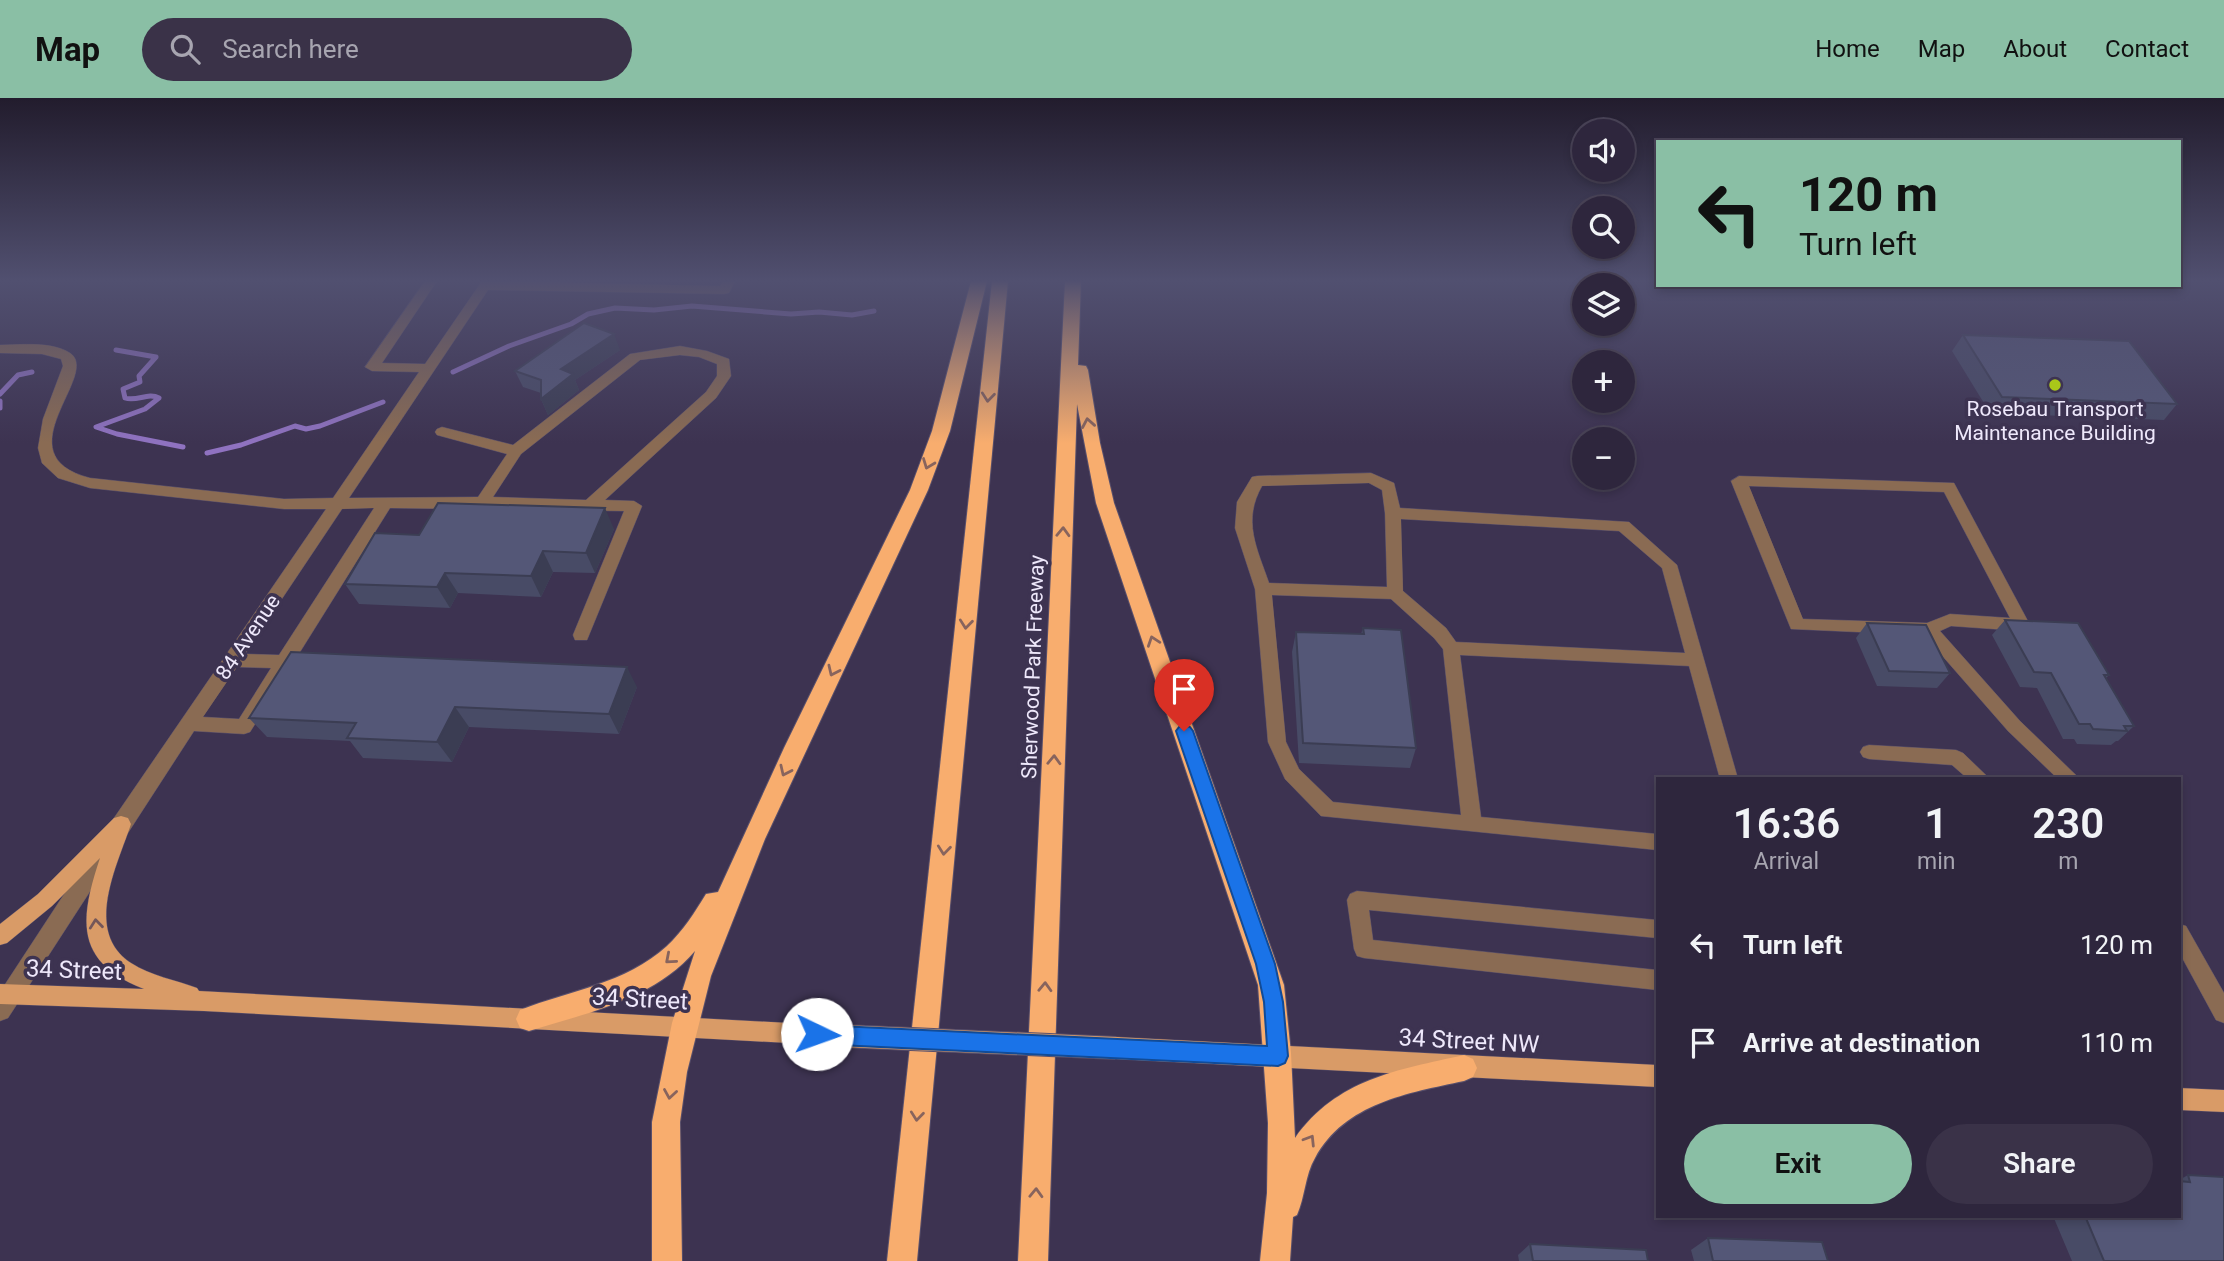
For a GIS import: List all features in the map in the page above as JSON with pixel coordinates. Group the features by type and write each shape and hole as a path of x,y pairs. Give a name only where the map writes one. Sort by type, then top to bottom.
{"highway":[{"path":"667,1261 666,1122 685,1027 709,943 740,865 919,490 941,431 965,335"},
{"path":"902,1261 995,335"},
{"name":"Sherwood Park Freeway","path":"1033,1261 1071,335"},
{"path":"1074,335 1089,432 1105,503 1266,964 1274,1008 1278,1056 1280,1227 1275,1261"},
{"path":"529,1019 612,993 658,969 677,953 694,933 740,865"},
{"path":"1280,1227 1303,1151 1315,1131 1328,1118 1372,1090 1464,1068"}],"main road":[{"path":"0,936 46,900 121,824"},
{"path":"121,824 94,912 96,935 106,954 123,970 204,1001"},
{"name":"34 Street","path":"4,1000 204,1001 843,1036 1278,1056"},
{"name":"34 Street NW","path":"1278,1056 1464,1068 1656,1076"},
{"path":"2181,1099 2224,1101"}],"street":[{"path":"394,335 372,367 431,368"},
{"name":"84 Avenue","path":"4,1000 452,335"},
{"path":"0,349 36,349 57,352 67,357 70,366 48,424 46,455 52,468 67,477 126,489 284,504 385,502 634,506 581,635"},
{"path":"482,503 516,451 635,357 654,351 679,350 709,354 724,362 724,376 711,395 590,505"},
{"path":"442,432 516,451"},
{"path":"1395,593 1393,513 1389,487 1371,478 1256,481 1245,502 1243,528 1264,589 1277,742 1292,774 1328,810 1656,842"},
{"path":"1928,629 1950,620 2022,625 1949,487 1739,481 1797,625 1928,629 2014,726 2069,777"},
{"path":"190,723 244,727 385,502"},
{"path":"1393,513 1623,526 1669,565 1728,777"},
{"path":"1264,589 1395,593 1440,633 1451,648 1472,824"},
{"path":"1451,648 1695,660"},
{"path":"231,660 284,662"},
{"path":"1869,752 1956,758 1979,777"},
{"path":"1656,929 1357,900 1364,949 1656,980"},
{"path":"2181,937 2224,1013"}],"building":[{"path":"566,335 612,335 561,369 573,374 541,399 541,380 515,371"},
{"name":"Rosebau Transport Maintenance Building","path":"1963,335 2129,341 2177,404 2002,397"},
{"path":"438,503 605,508 586,553 543,551 531,576 445,573 437,587 345,584 375,533 419,535"},
{"path":"2005,620 2078,623 2109,675 2104,675 2134,726 2124,726 2127,731 2093,729 2090,724 2079,724 2051,673 2034,672"},
{"path":"1867,623 1926,625 1950,673 1889,671"},
{"path":"1363,628 1401,630 1416,748 1303,743 1296,632 1364,634"},
{"path":"291,652 627,667 609,714 455,707 437,742 347,738 356,723 249,718"},
{"path":"2188,1175 2224,1177 2224,1261 2104,1261 2086,1218 2181,1218 2181,1181 2190,1182"},
{"path":"1708,1238 1822,1242 1828,1261 1713,1261"},
{"path":"1530,1244 1646,1250 1648,1261 1533,1261"}],"waterway":[{"path":"453,372 539,335"},
{"path":"116,350 156,357 139,376 140,382 123,389 125,398 159,398 145,409 96,427 117,434 183,447"},
{"path":"0,394 18,375 32,372"},
{"path":"0,401 0,408"},
{"path":"207,453 241,445 295,426 306,429 320,426 383,402"}],"place":[{"name":"Rosebau Transport Maintenance Building","path":"2055,385"}],"route":[{"path":"817,1034 1278,1056 1274,1002 1266,964 1184,731"}]}
